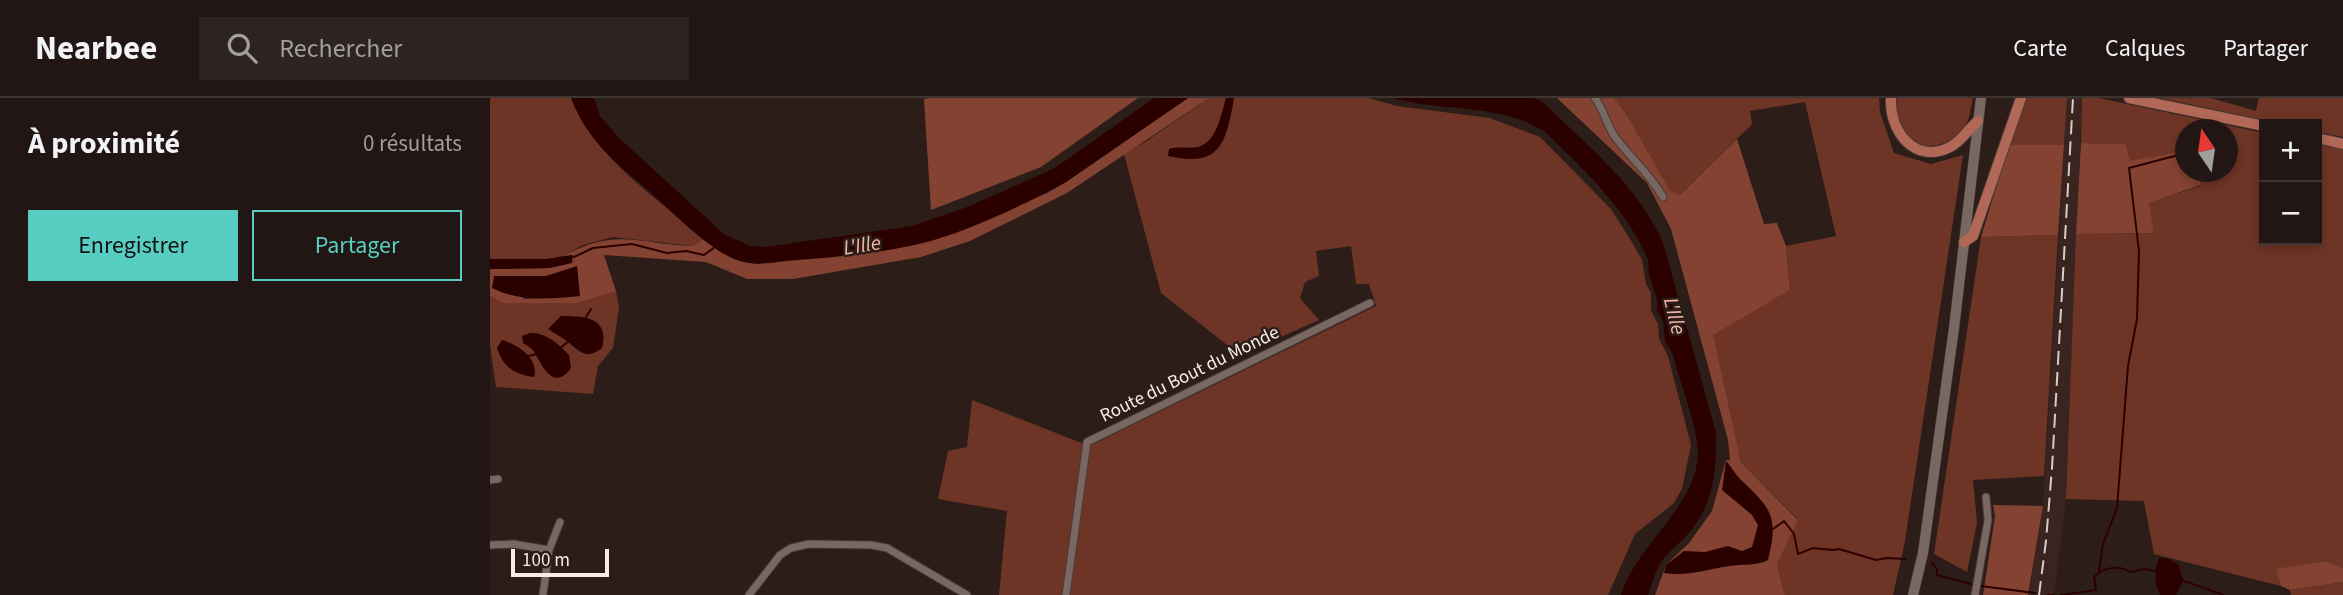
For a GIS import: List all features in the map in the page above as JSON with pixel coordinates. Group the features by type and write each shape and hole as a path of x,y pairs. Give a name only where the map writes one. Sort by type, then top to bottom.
{"main road":[{"path":"1891,98 1892,118 1899,134 1920,150 1937,151 1952,146 1978,121"},
{"path":"1913,595 1918,577 1954,328 1981,98"},
{"path":"1964,242 1973,236 2010,123 2021,98"},
{"path":"2129,98 2259,125"},
{"path":"2322,139 2343,144"}],"street":[{"path":"1595,98 1612,133 1651,176 1663,197"},
{"name":"Route du Bout du Monde","path":"1066,595 1087,442 1370,303"},
{"path":"1975,595 1988,520 1986,497"},
{"path":"542,595 549,550 560,522"},
{"path":"490,545 514,544 549,550"},
{"path":"749,595 780,555 791,548 809,544 871,545 887,548 967,595"}],"shaded area":[{"path":"490,98 571,98 581,120 595,140 628,176 704,238 693,246 613,237 583,245 563,256 547,259 490,259"},
{"path":"1138,98 1041,167 931,210 924,99"},
{"path":"1188,98 1209,98 1067,193 970,241 921,257 793,279 747,279 706,262 604,255 616,291 576,303 502,303 490,296 490,269 551,268 573,255 563,256 598,242 628,239 693,246 704,238 728,255 756,264 943,236 1047,193","holes":["567,271 580,296 525,299 495,277 546,276"]},
{"path":"1209,98 1368,98 1397,106 1490,118 1540,137 1611,209 1642,260 1646,284 1651,293 1651,310 1658,324 1659,339 1668,356 1691,445 1682,489 1674,503 1635,534 1608,595 999,595 1007,511 938,499 948,451 967,447 972,400 1091,445 1376,306 1369,284 1356,284 1351,246 1316,251 1319,276 1305,282 1300,298 1319,320 1240,355 1161,293 1124,154"},
{"path":"1557,98 1614,98 1627,115 1670,191 1680,195 1737,139 1764,224 1777,223 1786,246 1790,290 1713,335 1741,462 1798,520 1777,564 1785,595 1655,595 1666,565 1689,543 1712,511 1726,460 1730,460 1728,440 1671,229 1647,183"},
{"path":"1614,98 1879,98 1880,112 1894,153 1931,164 1963,155 1905,541 1893,595 1785,595 1777,564 1798,519 1741,462 1712,334 1790,290 1786,246 1836,236 1805,102 1750,111 1752,124 1680,195 1670,192 1627,115"},
{"path":"1896,98 1973,98 1967,122 1961,132 1946,142 1928,146 1919,145 1905,135 1899,122"},
{"path":"2025,98 2067,98 2064,145 2009,145"},
{"path":"2067,98 2082,98 2066,499 2054,595 2029,595 2043,506"},
{"path":"2082,98 2099,98 2198,119 2175,119 2175,153 2130,162 2126,144 2081,143"},
{"path":"2160,98 2211,98 2256,111 2259,98 2343,98 2343,137 2322,133 2322,119 2259,119"},
{"path":"2238,127 2259,132 2259,245 2322,245 2322,145 2343,149 2343,568 2327,561 2277,570 2281,586 2154,554 2144,501 2066,499 2076,234 2154,233 2148,203 2201,186 2200,182 2238,182"},
{"path":"2081,143 2126,144 2130,161 2175,153 2175,182 2200,182 2201,185 2149,203 2154,233 2076,234"},
{"path":"2009,145 2064,145 2058,235 1981,237"},
{"path":"2058,235 2044,476 1973,480 1977,523 1967,572 1934,554 1981,237"},
{"path":"616,291 619,307 613,348 598,366 593,394 496,387 490,345 490,296 502,303"},
{"path":"1993,505 2043,506 2028,595 1983,595 1995,516"},
{"path":"2327,561 2343,568 2343,582 2290,590 2281,586 2276,569"},
{"path":"2343,582 2343,595 2291,595 2290,590"}],"water":[{"name":"L'Ille","path":"571,98 594,98 600,116 618,137 724,234 750,246 765,247 912,226 970,206 1055,168 1154,98 1188,98 1066,182 974,226 919,244 890,250 762,264 747,263 729,257 692,230 603,149 585,126"},
{"path":"1226,98 1234,98 1228,128 1218,149 1199,158 1168,156 1169,149 1198,147 1210,139 1217,127"},
{"name":"L'Ille","path":"1392,98 1534,98 1543,102 1610,167 1653,222 1663,243 1716,432 1716,444 1715,468 1707,503 1692,529 1660,564 1648,595 1621,595 1639,559 1687,492 1694,474 1698,446 1673,354 1665,342 1663,321 1657,309 1648,260 1638,239 1602,189 1544,131 1508,116"},
{"path":"573,255 572,263 550,268 490,269 490,259 547,259"},
{"path":"577,266 580,296 513,296 492,288 494,276 546,276"},
{"path":"561,316 586,318 599,324 603,338 602,348 592,354 584,353 548,329"},
{"path":"530,333 546,337 569,355 571,368 565,374 555,378 546,372 534,351 523,343 522,336"},
{"path":"502,340 526,353 534,364 534,377 515,372 506,365 497,348"},
{"path":"1726,461 1770,514 1773,533 1768,560 1689,573 1664,573 1666,565 1684,551 1705,552 1728,546 1742,551 1752,547 1758,525 1752,515 1722,490"},
{"path":"2159,558 2167,558 2179,565 2183,581 2176,595 2160,595 2158,591 2155,577"}],"waterway":[{"path":"2099,572 2103,544 2117,508 2128,366 2137,319 2139,251 2129,168 2175,156"},
{"path":"574,257 593,248 632,244 667,253 686,251 704,255 715,247"},
{"path":"586,317 591,309"},
{"path":"560,348 569,341"},
{"path":"528,356 537,354"},
{"path":"1773,529 1784,521 1794,534 1798,554 1813,548 1839,549 1876,560 1906,559"},
{"path":"1932,563 1937,569 1937,575 1971,584"},
{"path":"2061,595 2096,590 2094,577 2107,569 2156,571"},
{"path":"2181,580 2223,595"},
{"path":"1981,586 2035,593"},
{"path":"2048,595 2054,595"}],"railway":[{"path":"2039,595 2052,468 2073,98"}]}
